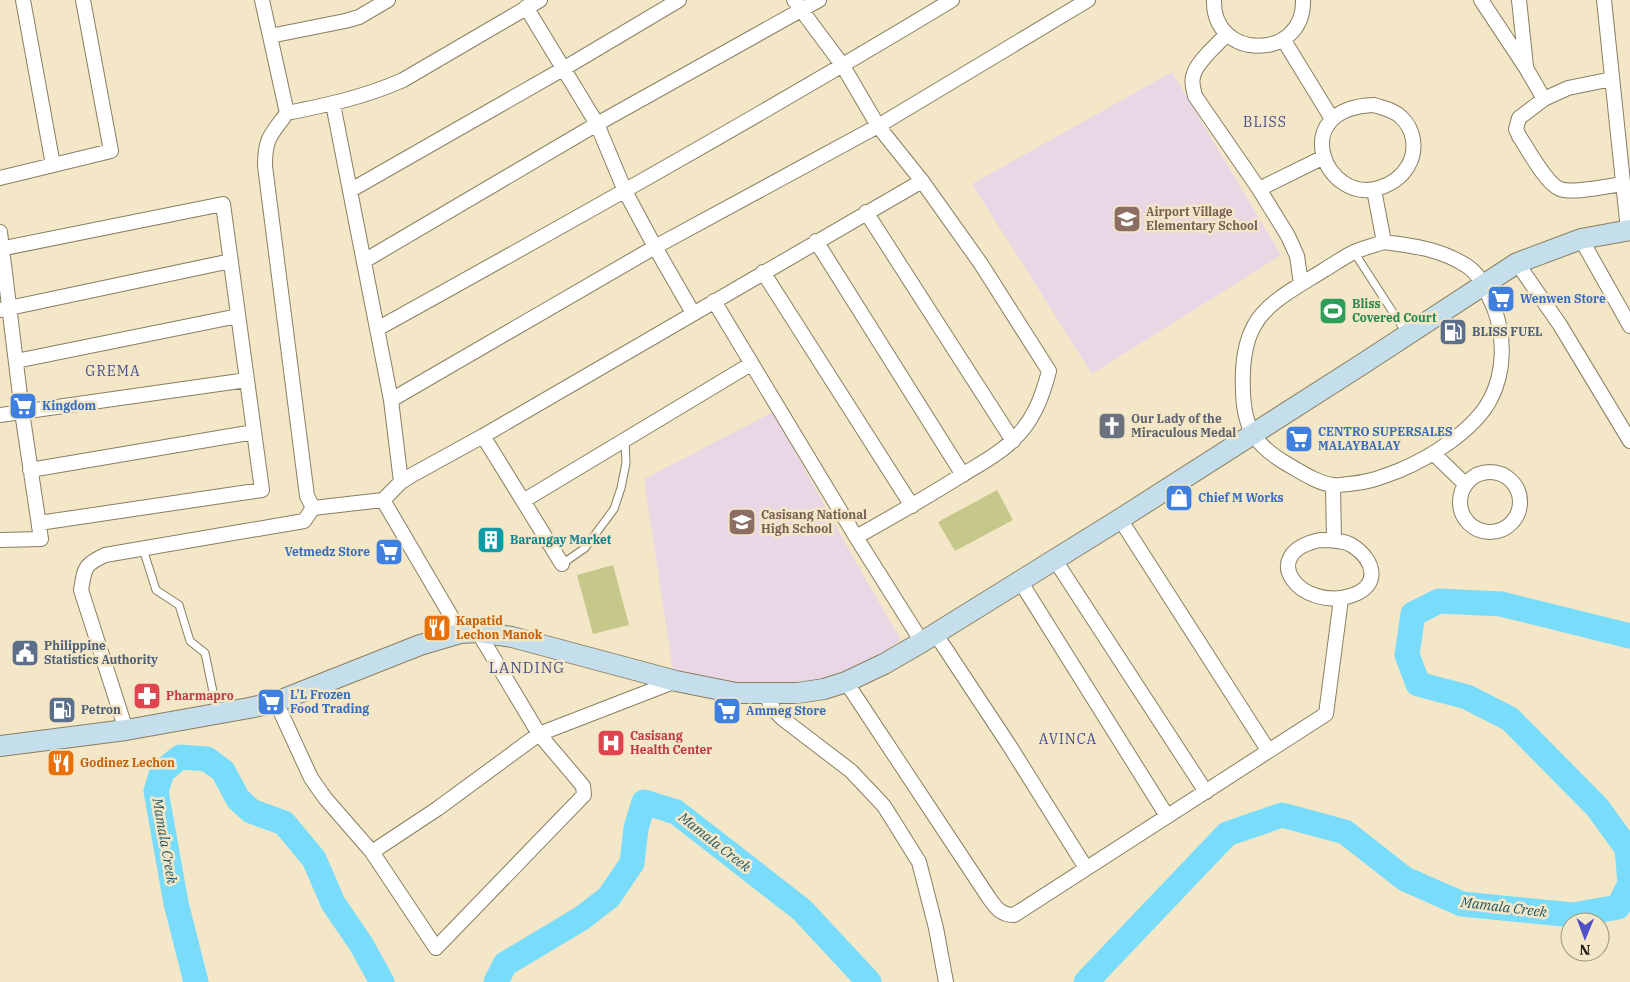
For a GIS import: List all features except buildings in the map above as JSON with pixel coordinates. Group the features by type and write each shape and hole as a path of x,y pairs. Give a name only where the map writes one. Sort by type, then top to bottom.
{"main road":[{"path":"0,746 126,730 218,715 276,702 420,645 470,632 497,634 532,641 676,681 736,693 798,693 824,689 846,682 884,664 1055,560 1517,263 1580,239 1629,230"}],"street":[{"path":"24,0 53,165"},
{"path":"0,178 111,151 83,0"},
{"path":"262,0 287,112"},
{"path":"270,36 345,22 359,17 388,0"},
{"path":"313,508 307,496 265,166 265,148 270,134 287,112 333,104 369,94 402,80 540,0"},
{"path":"351,190 679,0"},
{"path":"364,262 798,5 819,0"},
{"path":"377,329 625,191 843,66 952,0"},
{"path":"392,400 655,247 878,126 1088,0"},
{"path":"1214,0 1218,22 1227,34 1239,43 1254,47 1269,46 1283,40 1294,30 1301,17 1303,0"},
{"path":"1481,0 1544,99"},
{"path":"1519,0 1526,68"},
{"path":"1604,0 1629,230"},
{"path":"798,5 843,66 878,126 922,181 981,264 1049,372 1042,399 1031,418 1013,441 912,506 856,537"},
{"path":"526,8 597,124 625,191 693,312"},
{"path":"1227,34 1197,67 1193,76 1195,96 1259,189 1291,242 1297,256 1302,284"},
{"path":"1283,40 1332,119"},
{"path":"1612,79 1568,88 1544,99 1518,118 1516,129 1548,179 1558,188 1570,191 1623,184"},
{"path":"333,104 392,400 401,482"},
{"path":"1374,105 1388,109 1401,117 1410,128 1414,144 1411,161 1403,175 1390,185 1374,190 1360,190 1348,186 1337,178 1328,168 1322,146 1322,136 1326,126 1332,119 1344,110 1374,105"},
{"path":"1259,189 1324,157"},
{"path":"126,730 81,590 88,563 105,556 142,548 304,521 313,508 383,500 401,482 922,181"},
{"path":"1374,190 1384,242"},
{"path":"2,249 223,204 262,490 39,523"},
{"path":"866,212 1013,441"},
{"path":"0,232 5,309 16,361 41,538 0,540"},
{"path":"1580,239 1630,326"},
{"path":"816,241 962,475"},
{"path":"1384,242 1413,245 1442,252 1469,267 1483,284 1496,314 1502,343 1501,375 1490,401 1472,423 1433,453 1408,467 1372,481 1333,485 1310,477 1272,455 1252,435 1243,402 1242,371 1247,345 1254,325 1273,303 1354,252 1384,242"},
{"path":"5,309 231,260"},
{"path":"1517,263 1560,325 1630,441"},
{"path":"763,272 912,506"},
{"path":"714,301 856,537 928,638 1009,745 1086,868"},
{"path":"16,361 238,316"},
{"path":"524,501 752,364"},
{"path":"0,415 247,380"},
{"path":"30,470 254,432"},
{"path":"483,436 562,564"},
{"path":"1433,453 1465,484"},
{"path":"1495,471 1505,475 1514,482 1519,492 1521,503 1518,514 1502,530 1491,532 1480,530 1470,524 1461,511 1460,494 1465,484 1473,476 1484,472 1495,471"},
{"path":"1333,485 1334,540"},
{"path":"276,702 311,778 325,798 372,852 436,948 584,795 583,786 539,734 383,500"},
{"path":"1120,519 1268,750"},
{"path":"1334,540 1352,545 1365,556 1371,567 1371,580 1364,589 1341,599 1313,596 1294,583 1289,571 1289,559 1296,550 1306,543 1334,540"},
{"path":"1055,560 1206,792"},
{"path":"1020,581 1167,816"},
{"path":"846,682 998,909 1005,915 1014,915 1268,750 1318,721 1326,714 1341,599"},
{"path":"372,852 437,809 539,734 676,681"},
{"path":"765,694 774,710 783,719 851,771 884,806 919,862 936,928 946,982"}],"lane":[{"path":"1354,252 1407,334"},
{"path":"562,564 585,548 614,509 626,463 625,440"},
{"path":"142,548 156,590 178,605 190,641 205,653 218,715"}],"shaded area":[{"name":"Airport Village Elementary School","path":"1172,72 1281,255 1092,374 972,184"},
{"name":"Casisang National High School","path":"773,412 901,640 849,675 822,684 750,688 673,671 644,479"}],"green space":[{"path":"997,490 1013,520 955,551 938,522"},
{"path":"613,565 629,625 593,634 577,575"}],"waterway":[{"name":"Mamala Creek","path":"1086,982 1227,834 1282,815 1345,832 1405,879 1462,904 1573,915 1618,907 1630,884 1627,848 1597,807 1510,719 1467,697 1418,684 1407,655 1413,614 1439,601 1501,604 1630,636"},
{"name":"Mamala Creek","path":"196,982 176,903 156,791 162,772 180,757 207,759 223,771 238,799 251,811 284,823 314,859 333,903 361,944 382,982"},
{"name":"Mamala Creek","path":"496,982 505,964 582,918 609,897 632,863 636,828 644,802 676,812 802,910 869,982"}],"place":[{"name":"Airport Village Elementary School","path":"1127,219"},
{"name":"Wenwen Store","path":"1501,299"},
{"name":"Bliss Covered Court","path":"1333,311"},
{"name":"BLISS FUEL","path":"1453,332"},
{"name":"Kingdom","path":"23,406"},
{"name":"Our Lady of the Miraculous Medal","path":"1112,426"},
{"name":"CENTRO SUPERSALES MALAYBALAY","path":"1299,439"},
{"name":"Chief M Works","path":"1179,498"},
{"name":"Casisang National High School","path":"742,522"},
{"name":"Barangay Market","path":"491,540"},
{"name":"Vetmedz Store","path":"389,552"},
{"name":"Kapatid Lechon Manok","path":"437,628"},
{"name":"Philippine Statistics Authority","path":"25,653"},
{"name":"Pharmapro","path":"147,696"},
{"name":"L'L Frozen Food Trading","path":"271,702"},
{"name":"Petron","path":"62,710"},
{"name":"Ammeg Store","path":"727,711"},
{"name":"Casisang Health Center","path":"611,743"},
{"name":"Godinez Lechon","path":"61,763"}],"district":[{"name":"BLISS","path":"1265,122"},
{"name":"GREMA","path":"113,371"},
{"name":"LANDING","path":"527,668"},
{"name":"AVINCA","path":"1068,739"}]}
